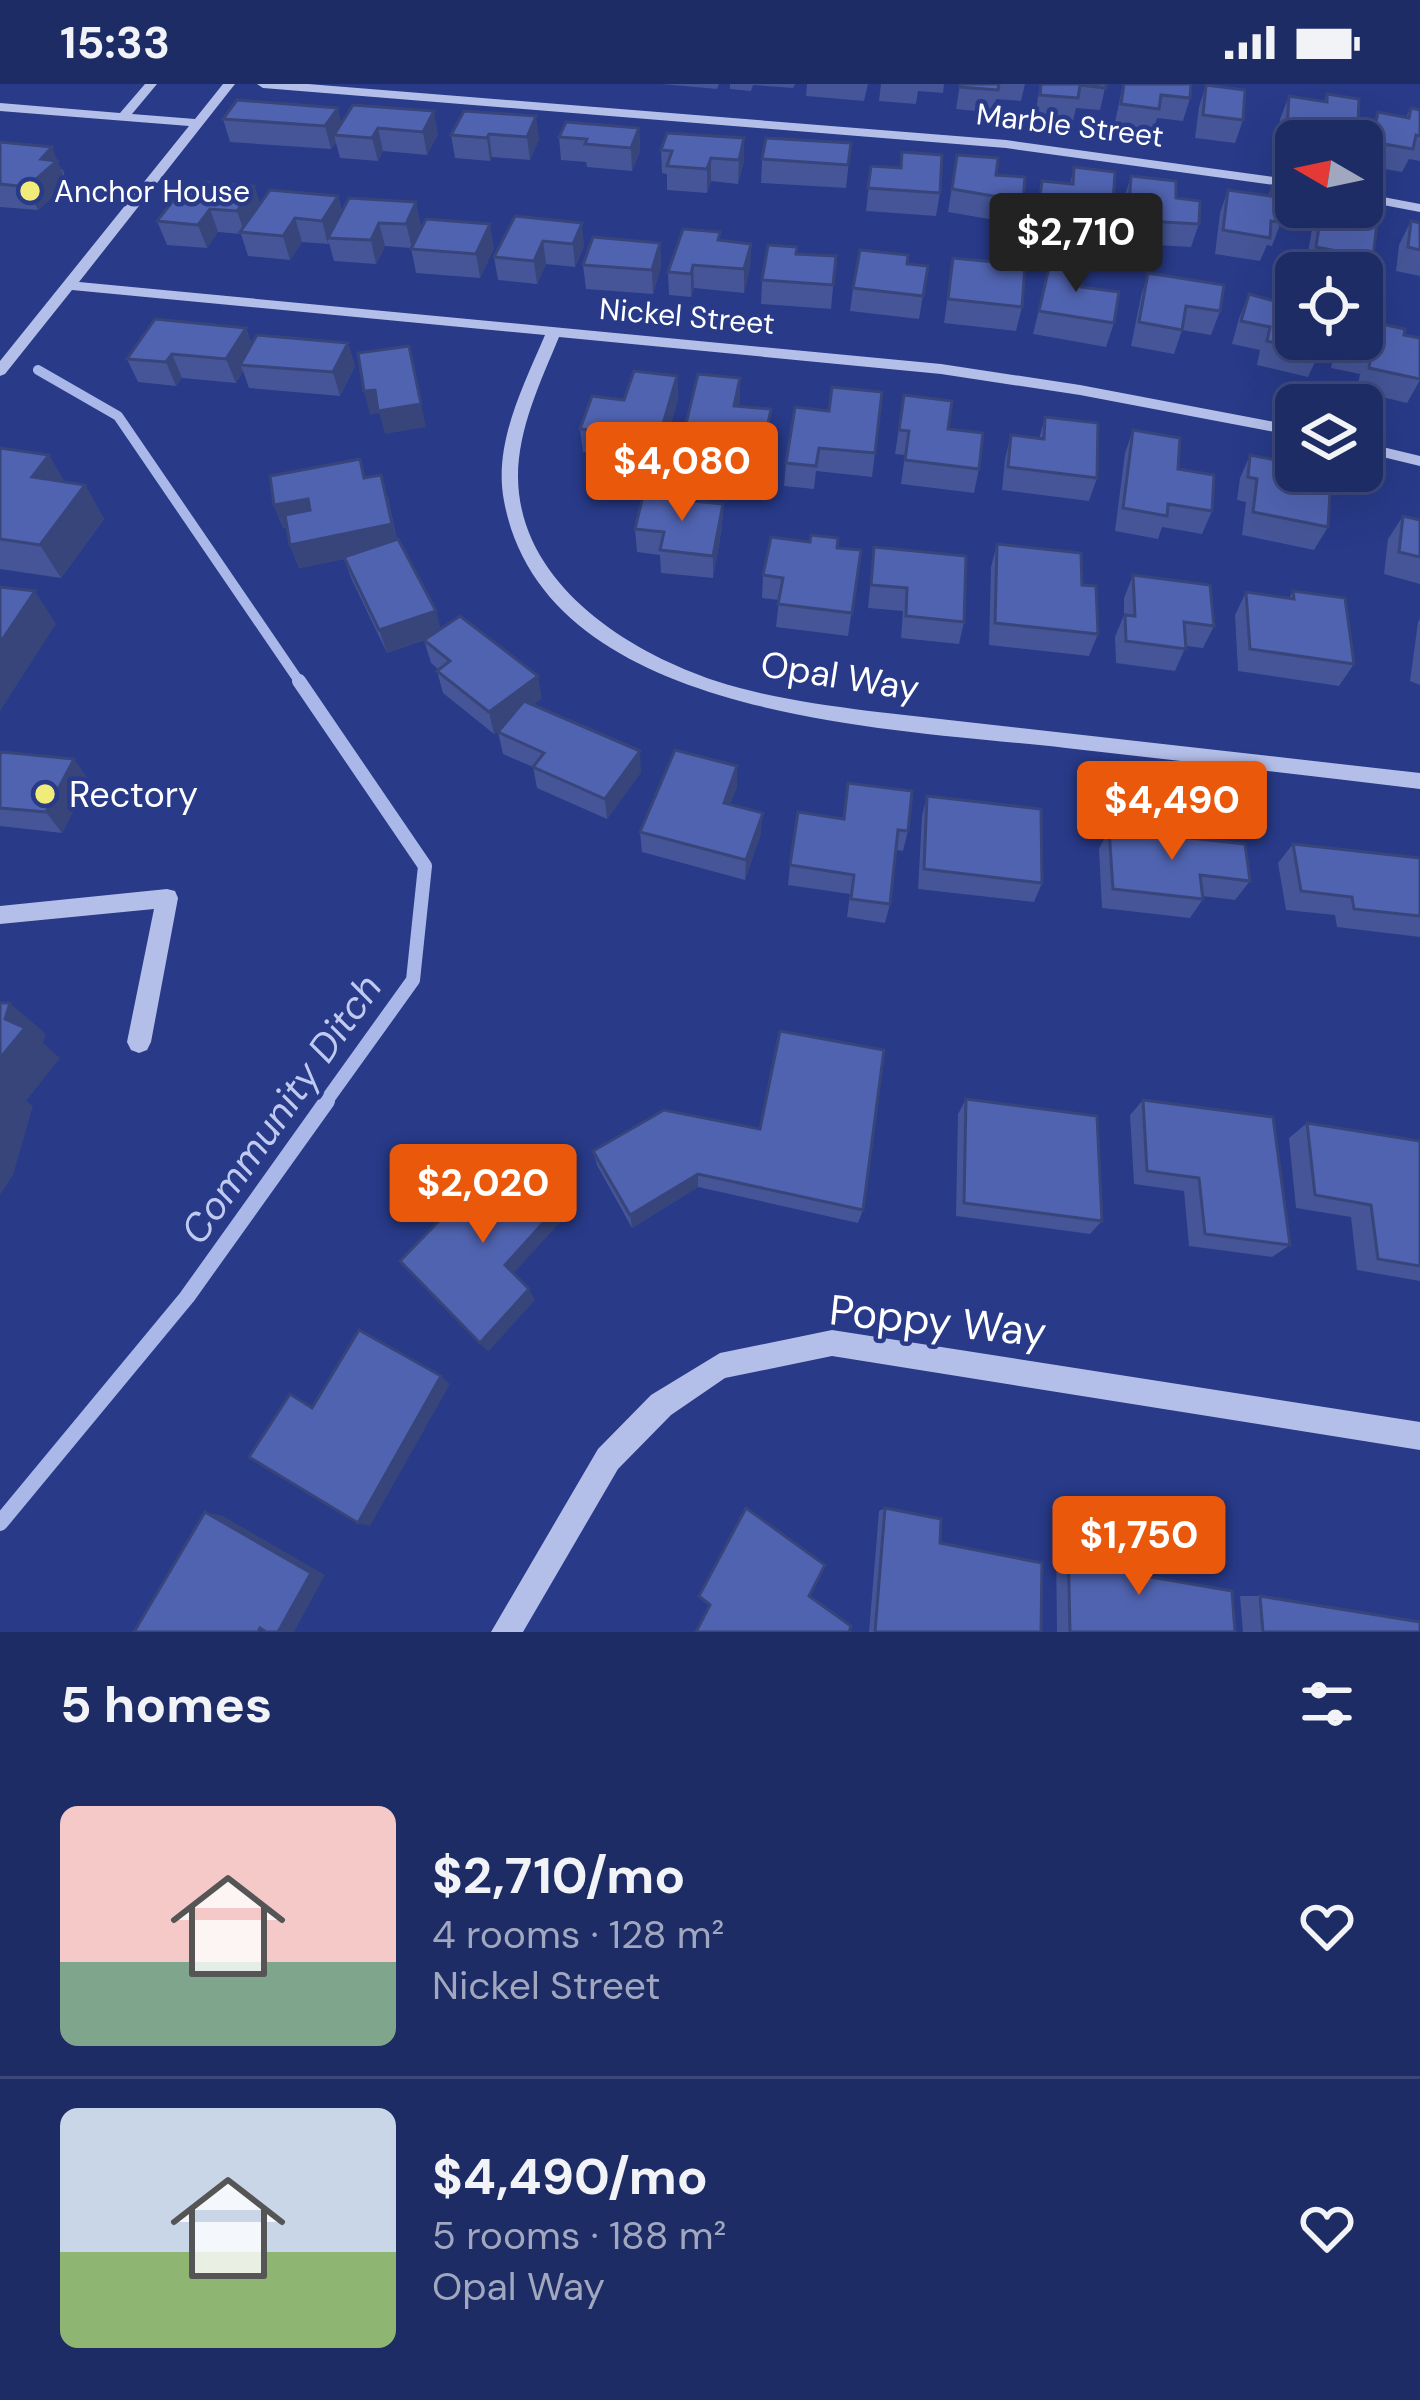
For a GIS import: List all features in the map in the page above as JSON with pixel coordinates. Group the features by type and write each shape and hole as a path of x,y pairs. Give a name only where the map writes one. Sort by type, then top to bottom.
{"street":[{"path":"123,117 151,84"},
{"path":"0,371 229,84"},
{"name":"Marble Street","path":"262,84 1006,143 1275,181"},
{"path":"0,107 198,123"},
{"path":"1383,200 1420,208"},
{"name":"Nickel Street","path":"69,285 941,369 1275,427"},
{"name":"Opal Way","path":"554,331 520,416 511,461 516,519 544,577 590,621 663,667 739,694 788,704 1420,781"},
{"path":"1383,452 1420,461"},
{"path":"0,915 167,898 139,1042"},
{"name":"Poppy Way","path":"506,1632 608,1459 661,1405 720,1366 832,1343 1420,1436"}],"building":[{"path":"960,84 999,84 998,90"},
{"path":"1041,84 1106,84 1106,88 1080,85 1078,98 1040,95"},
{"path":"1124,84 1191,84 1190,98 1161,95 1159,109 1121,104"},
{"path":"1206,85 1245,90 1243,120 1203,115"},
{"path":"1327,94 1359,99 1358,120 1288,120 1289,96 1327,102"},
{"path":"237,100 338,108 325,126 223,119"},
{"path":"353,105 434,111 423,132 378,128 372,138 334,135"},
{"path":"1411,108 1420,110 1420,136 1416,135 1413,149 1383,144 1383,120 1376,120 1378,112 1409,118"},
{"path":"464,111 536,116 527,137 451,135"},
{"path":"566,122 639,128 631,148 559,137"},
{"path":"667,133 744,138 739,160 711,158 707,169 667,166 672,151 661,150"},
{"path":"766,138 851,143 848,165 762,159"},
{"path":"0,142 52,147 41,159 57,161 27,187 0,184"},
{"path":"902,152 942,155 940,193 868,188 871,166 901,168"},
{"path":"957,155 998,158 996,175 1025,177 1023,201 952,189"},
{"path":"1074,167 1115,172 1112,217 1039,203 1042,181 1073,184"},
{"path":"1131,176 1176,181 1176,198 1200,201 1199,224 1128,220"},
{"path":"204,182 254,186 237,211 210,209 198,225 157,221 184,187 199,189"},
{"path":"1275,186 1270,238 1223,230 1228,190 1271,196"},
{"path":"270,190 338,196 322,221 295,218 283,236 240,232"},
{"path":"349,198 416,202 406,224 379,223 371,240 328,238"},
{"path":"515,216 582,223 573,244 543,241 534,261 494,257"},
{"path":"426,219 490,224 476,254 411,249"},
{"path":"1411,221 1420,223 1420,250 1408,247"},
{"path":"1319,228 1376,228 1374,252 1316,247"},
{"path":"683,229 720,232 718,240 751,244 744,269 693,265 691,274 668,272"},
{"path":"593,237 660,243 652,270 583,265"},
{"path":"768,245 797,247 796,254 836,256 833,285 762,280"},
{"path":"860,250 908,255 907,264 928,266 923,296 853,288"},
{"path":"953,258 1025,265 1022,307 948,299"},
{"path":"1051,259 1085,265 1081,287 1119,292 1114,323 1039,311"},
{"path":"1148,273 1224,285 1220,311 1186,306 1182,330 1139,322"},
{"path":"1249,294 1275,301 1275,343 1267,341 1270,327 1241,321"},
{"path":"155,319 246,328 226,359 172,354 166,362 127,359"},
{"path":"1383,324 1420,338 1420,379 1369,368 1370,360 1383,360"},
{"path":"257,335 348,343 333,372 240,365"},
{"path":"409,346 421,404 378,411 375,390 364,391 358,353"},
{"path":"634,371 677,376 656,448 620,445 625,434 580,429 592,396 624,400"},
{"path":"698,374 740,378 734,406 771,409 764,443 683,436"},
{"path":"832,387 882,392 875,453 819,448 816,466 786,463 795,407 829,411"},
{"path":"904,395 952,401 948,429 983,433 979,469 905,460 909,431 899,430"},
{"path":"1045,417 1098,423 1097,478 1008,467 1011,435 1044,439"},
{"path":"1133,430 1180,438 1178,469 1214,475 1212,511 1168,504 1167,516 1123,508"},
{"path":"0,448 49,455 32,477 85,485 40,545 0,539"},
{"path":"1250,455 1275,460 1275,492 1330,492 1328,527 1253,512 1257,479 1248,477"},
{"path":"360,459 364,478 381,475 392,524 290,545 285,515 310,510 308,499 274,505 270,476"},
{"path":"643,496 723,504 713,556 660,550 664,532 635,529"},
{"path":"1403,516 1420,520 1420,557 1399,552"},
{"path":"811,535 838,538 837,548 861,550 852,613 778,604 783,578 763,575 771,537 810,542"},
{"path":"398,539 436,611 379,630 344,557"},
{"path":"997,544 1081,553 1082,585 1096,586 1098,634 995,623"},
{"path":"874,547 966,556 964,622 906,616 907,588 871,585"},
{"path":"1133,575 1210,585 1214,626 1184,622 1186,649 1126,641 1125,615 1135,616"},
{"path":"0,587 35,591 0,643"},
{"path":"1293,591 1345,598 1354,664 1250,649 1246,592 1294,599"},
{"path":"460,616 538,676 489,712 437,671 450,661 424,640"},
{"path":"524,701 640,751 605,799 533,767 544,753 498,732"},
{"path":"675,750 737,766 724,803 763,813 746,860 640,832"},
{"path":"2,752 74,759 46,812 0,808"},
{"path":"848,783 912,791 908,831 898,830 890,904 851,899 854,875 790,865 798,812 844,819"},
{"path":"927,796 1041,809 1042,883 924,869"},
{"path":"1109,829 1245,844 1250,881 1200,875 1203,899 1113,889"},
{"path":"1293,844 1420,858 1420,916 1354,909 1352,897 1301,891"},
{"path":"0,1003 10,1003 5,1019 25,1028 0,1058"},
{"path":"780,1031 884,1050 863,1210 698,1174 630,1215 593,1151 664,1110 760,1129"},
{"path":"966,1099 1097,1116 1102,1221 964,1203"},
{"path":"1143,1100 1273,1117 1290,1245 1205,1234 1199,1178 1147,1171"},
{"path":"1307,1123 1420,1141 1420,1266 1378,1259 1371,1205 1315,1195"},
{"path":"507,1151 562,1202 505,1265 529,1289 480,1343 400,1261"},
{"path":"359,1330 441,1376 358,1523 249,1457 290,1394 312,1408"},
{"path":"746,1508 825,1565 809,1596 851,1626 849,1632 696,1632 710,1605 699,1596"},
{"path":"885,1508 941,1519 940,1543 1042,1563 1041,1632 875,1632"},
{"path":"205,1512 311,1573 278,1632 260,1628 258,1632 134,1632"},
{"path":"1068,1542 1127,1552 1128,1573 1232,1591 1235,1632 1070,1632"},
{"path":"1260,1596 1420,1622 1420,1632 1263,1632"}],"waterway":[{"name":"Community Ditch","path":"38,370 118,416 301,684"},
{"name":"Community Ditch","path":"299,681 425,866 413,980 324,1104"},
{"name":"Community Ditch","path":"0,1523 187,1297 327,1101"}],"place":[{"name":"Anchor House","path":"30,191"},
{"name":"Rectory","path":"45,794"}]}
